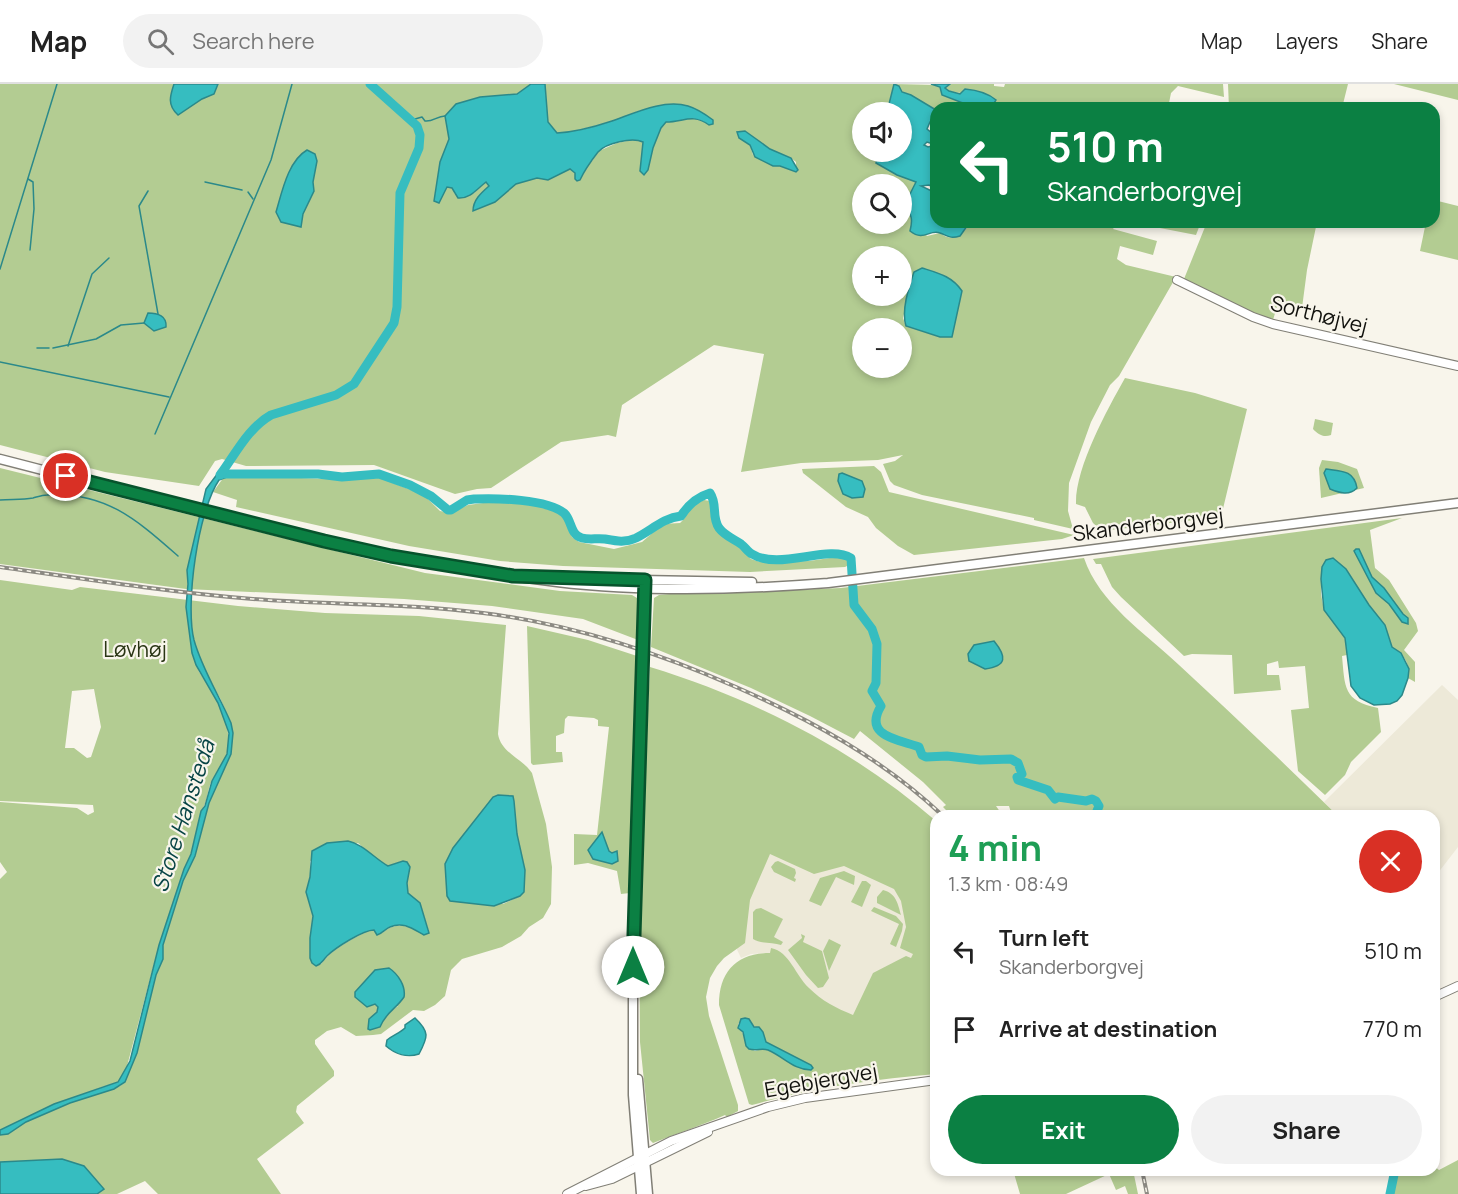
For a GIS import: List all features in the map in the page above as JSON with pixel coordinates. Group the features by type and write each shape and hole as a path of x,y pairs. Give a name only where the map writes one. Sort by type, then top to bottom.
{"main road":[{"name":"Skanderborgvej","path":"0,459 391,556 513,576 748,588 828,583 1458,503"},
{"path":"645,584 633,944 633,1095 641,1160 648,1194"},
{"path":"641,1160 641,1194"}],"street":[{"name":"Sorthøjvej","path":"1177,280 1253,317 1273,324 1458,366"},
{"path":"1440,994 1458,986"},
{"name":"Egebjergvej","path":"567,1194 641,1160 671,1141 768,1107 805,1098 930,1081"}],"shaded area":[{"path":"1442,685 1458,700 1458,847 1440,870 1440,810 1332,810 1324,802"},
{"path":"759,842 846,860 900,883 930,1011 930,1036 844,1026 770,953 751,954 741,958 731,937"}],"green space":[{"path":"0,84 531,84 517,94 480,97 456,104 445,116 449,139 440,162 434,201 441,199 447,187 453,188 455,194 474,193 486,182 489,186 476,200 473,211 495,202 516,184 537,178 548,180 570,169 575,173 592,161 599,151 617,143 636,139 643,142 640,171 666,122 697,119 709,125 713,120 641,110 610,122 571,132 557,133 548,122 545,84 894,84 890,102 852,102 852,162 876,162 899,174 852,174 852,234 912,234 912,216 927,236 940,233 953,237 961,234 966,228 1114,228 1157,241 1153,255 1120,246 1117,259 1126,265 1176,277 1119,376 1110,385 1091,422 1069,483 1068,511 1073,529 1034,520 1034,518 922,495 894,485 883,464 895,461 903,455 878,460 801,463 741,472 764,354 714,345 622,405 616,437 608,435 561,442 491,488 455,494 374,465 246,466 222,459 215,461 199,486 105,472 0,445","holes":["745,131 770,149 796,162 796,172 753,155 750,145 737,132","852,246 912,246 912,280 914,272 962,291 958,308 940,337 912,328 912,378 852,378 852,318 903,318 906,306 852,306"]},
{"path":"895,84 936,85 940,87 942,95 960,102 930,102 930,106 902,92"},
{"path":"950,84 994,84 994,86 1004,87 1005,84 1223,84 1224,97 1178,86 1171,93 1169,102 990,102 982,93 958,93 945,88"},
{"path":"1228,84 1348,84 1344,102 1229,102"},
{"path":"1394,84 1458,84 1458,100"},
{"path":"1440,202 1458,206 1458,260 1420,251 1425,228 1440,228"},
{"path":"1160,228 1199,228 1196,235"},
{"path":"1205,228 1316,228 1302,308 1278,303 1273,320 1253,313 1184,279"},
{"path":"1125,378 1195,393 1247,409 1221,517 1102,531 1093,523 1085,507 1076,504 1077,490 1086,457 1101,422"},
{"path":"1315,419 1333,423 1331,435 1321,435 1313,429"},
{"path":"1322,460 1338,462 1357,469 1364,488 1321,498 1319,468"},
{"path":"874,466 881,472 889,492 1074,535 1062,539 914,555 898,546 876,528 868,517 846,507 803,473 802,469"},
{"path":"0,468 425,573 560,591 632,595 637,598 638,640 583,619 492,606 404,599 186,589 0,564"},
{"path":"224,477 380,478 424,495 440,511 451,513 468,505 483,503 521,503 546,506 567,521 572,537 579,542 614,549 642,542 663,524 680,523 685,518 688,507 704,500 710,501 715,522 721,533 738,545 751,559 760,562 809,561 844,556 848,559 849,565 750,572 563,566 500,561 409,546 236,507 237,500 213,492"},
{"path":"1402,518 1370,530 1375,568 1389,580 1416,623 1418,631 1404,650 1415,662 1415,682 1408,678 1409,669 1406,661 1401,653 1392,647 1385,625 1346,569 1333,558 1321,579 1324,610 1345,638 1347,655 1342,656 1345,684 1352,697 1378,708 1381,732 1351,762 1345,775 1325,795 1298,771 1291,710 1309,708 1305,666 1279,668 1278,661 1267,664 1267,675 1279,675 1281,690 1234,694 1232,655 1192,654 1184,656 1121,597 1112,587 1101,564 1096,564 1093,559"},
{"path":"1084,558 1100,589 1124,616 1332,810 1010,810 1009,806 996,806 999,810 946,810 943,807 946,805 923,782 860,731 854,739 751,688 651,647 654,598 659,595 841,588"},
{"name":"Løvhøj","path":"0,580 72,590 80,587 238,606 325,613 419,616 506,625 498,734 507,751 532,773 546,824 552,867 551,904 543,918 529,927 521,936 502,947 462,959 451,970 445,996 435,1005 424,1011 413,1010 381,1034 356,1036 341,1027 327,1031 315,1040 315,1044 334,1071 334,1076 297,1106 296,1112 304,1123 257,1159 281,1194 158,1194 145,1181 117,1194 97,1194 104,1189 84,1166 62,1159 0,1162 0,1135 8,1134 26,1122 70,1103 120,1086 125,1082 137,1053 156,975 163,959 163,945 183,881 195,856 209,803 231,754 231,723 212,685 198,670 211,690 226,722 228,744 226,756 212,780 201,811 191,854 159,945 126,1070 119,1082 0,1130 0,879 7,872 0,862 0,802 77,808 88,815 94,812 93,805 0,801","holes":["94,689 101,727 91,757 87,758 74,748 65,748 72,691","510,795 514,801 517,834 525,870 524,892 503,904 445,864 453,848 493,797","358,843 388,866 402,861 410,867 408,893 420,903 429,932 405,926 394,927 382,933 369,930 337,949 321,964 310,938 313,916 306,892 310,877 310,861","374,1004 398,1006 385,1015 380,1027 369,1019 377,1012 378,1007"]},
{"path":"527,626 588,640 637,656 630,893 621,894 617,871 588,863 574,865 574,834 597,835 609,727 598,726 598,720 594,718 568,716 565,719 564,733 556,736 556,752 562,752 563,762 533,765 531,763"},
{"path":"650,667 727,694 801,729 871,771 930,816 930,1075 843,1085 749,1104 719,1005 722,983 732,966 748,956 770,953 771,948 778,950 788,959 804,983 814,993 853,1015 873,973 906,956 911,958 913,954 900,948 906,927 901,901 894,889 844,866 814,874 770,854 750,900 745,943 717,966 710,978 706,997 709,1016 738,1111 653,1143 650,1140 640,1042 639,900","holes":["740,1022 760,1030 766,1042 811,1065 768,1050 755,1051 746,1046 738,1024"]},
{"path":"778,861 795,869 795,882 774,872 771,867"},
{"path":"844,871 855,876 854,885 836,877 821,906 809,901 820,878"},
{"path":"862,881 871,885 862,907 851,902"},
{"path":"883,890 894,896 901,915 877,903 877,897"},
{"path":"874,907 896,916 903,924 896,947 890,944 899,924 871,911"},
{"path":"761,908 783,919 774,937 783,942 781,945 753,939 753,912"},
{"path":"801,934 805,936 803,942 822,951 829,978 823,987 818,988 788,950 802,938"},
{"path":"829,939 841,945 829,971 823,951"},
{"path":"1458,1160 1458,1194 1387,1194 1391,1176 1440,1176 1440,1169"},
{"path":"1015,1176 1105,1176 1066,1194 1020,1194"},
{"path":"1110,1176 1134,1176 1138,1194 1128,1194 1125,1186 1116,1190"}],"water":[{"path":"174,84 218,84 214,94 178,115 171,104"},
{"path":"531,84 545,84 548,122 557,133 592,127 649,108 669,104 695,109 713,120 713,124 709,125 698,119 666,122 661,128 648,170 644,175 640,171 643,142 626,141 613,144 598,152 580,180 577,181 575,173 570,169 548,180 537,178 516,184 495,202 473,211 476,200 489,186 486,182 473,193 462,198 458,198 452,188 447,187 439,203 434,201 440,162 449,139 445,116 456,104 480,97 517,94"},
{"path":"894,84 899,86 902,92 930,106 930,122 927,129 930,131 930,143 927,142 924,145 930,146 930,186 921,186 930,190 930,228 966,228 960,236 951,237 936,232 919,235 912,232 912,190 916,182 912,181 912,174 895,174 876,163 912,162 912,102 890,102"},
{"path":"931,84 950,84 945,88 949,91 960,94 965,89 973,90 996,100 995,102 960,102 942,95 940,87"},
{"path":"745,131 770,149 791,158 798,170 796,172 773,166 755,157 750,145 739,138 737,132"},
{"path":"307,150 315,154 317,161 313,182 314,191 303,214 301,227 281,222 276,212 290,169 300,155"},
{"path":"922,268 939,274 949,278 962,291 952,337 940,337 912,328 912,318 905,318 905,306 912,306 914,272"},
{"path":"148,313 161,316 165,320 166,327 154,331 144,323"},
{"path":"224,465 228,469 226,472 232,472 232,475 219,480 205,513 195,558 191,604 194,640 201,661 231,723 233,733 231,754 209,803 195,856 183,881 163,945 163,959 156,975 137,1053 125,1082 114,1089 70,1103 26,1122 8,1134 0,1135 0,1130 54,1104 118,1082 130,1061 159,945 191,854 201,811 205,806 212,781 227,754 229,733 218,703 196,665 192,653 186,607 187,570 206,489"},
{"path":"1326,469 1346,472 1353,478 1357,488 1348,493 1330,489 1324,473"},
{"path":"842,473 862,481 865,489 863,497 852,498 843,494 838,481 839,474"},
{"path":"1359,549 1372,577 1408,618 1408,624 1402,622 1389,604 1376,593 1354,551"},
{"path":"1333,558 1346,569 1385,625 1392,647 1401,653 1409,669 1402,695 1390,704 1374,705 1360,698 1351,686 1345,638 1324,610 1322,567 1326,560"},
{"path":"994,641 1003,656 998,666 985,669 969,661 968,654 974,645"},
{"path":"513,796 517,834 525,870 524,892 520,896 494,906 450,901 447,896 445,864 453,848 493,797"},
{"path":"602,832 609,851 612,853 617,851 618,861 612,864 593,859 588,850"},
{"path":"348,841 364,848 388,866 403,861 407,862 410,867 408,893 420,903 429,933 424,935 399,925 390,927 377,935 374,930 369,931 342,944 316,966 310,958 313,916 306,892 312,851 327,843"},
{"path":"389,968 401,981 404,997 380,1027 370,1030 368,1029 369,1019 377,1012 378,1007 375,1004 367,1007 355,997 355,992 375,970"},
{"path":"415,1018 423,1027 426,1035 419,1054 410,1056 401,1054 386,1046 387,1040 403,1030 405,1025"},
{"path":"741,1019 749,1019 754,1027 759,1027 766,1042 813,1068 811,1070 794,1066 768,1050 749,1049 746,1046 743,1032 738,1028"},
{"path":"62,1159 84,1166 104,1189 97,1194 0,1194 0,1162"}],"waterway":[{"path":"0,269 57,84"},
{"path":"155,434 271,160 292,84"},
{"name":"Store Hanstedå","path":"220,475 242,442 263,420 271,415 336,395 354,384 394,323 397,307 400,193 419,148 420,135 417,126 370,84"},
{"path":"413,122 422,117 428,121 445,116"},
{"path":"28,179 33,182 34,209 30,250"},
{"path":"205,182 242,190"},
{"path":"148,191 139,206 158,314"},
{"path":"248,192 253,199"},
{"path":"68,346 92,274 109,258"},
{"path":"53,348 96,339 121,325 144,323"},
{"path":"37,348 49,348"},
{"path":"0,362 169,397"},
{"path":"221,474 318,474 342,477 379,474 410,485 431,496 448,510 467,500 474,499 534,502 556,508 564,513 578,536 585,539 620,541 636,538 663,522 681,516 693,502 710,493 719,528 752,554 776,560 830,554 851,558 854,605 872,629 877,644 876,683 872,691 881,706 876,724 885,735 919,747 922,755 926,757 1011,759 1018,763 1022,774 1017,777 1018,780 1048,790 1055,799 1058,797 1086,801 1092,799 1099,806 1097,810"},
{"path":"0,500 68,495 103,503 134,520 178,556"},
{"path":"1390,1194 1394,1176"}],"railway":[{"path":"0,567 221,596 483,613 580,632 674,662 792,713 871,759 896,776 936,810"},
{"path":"1143,1176 1147,1194"}],"route":[{"path":"66,476 324,541 463,569 513,576 645,580 633,967"}]}
